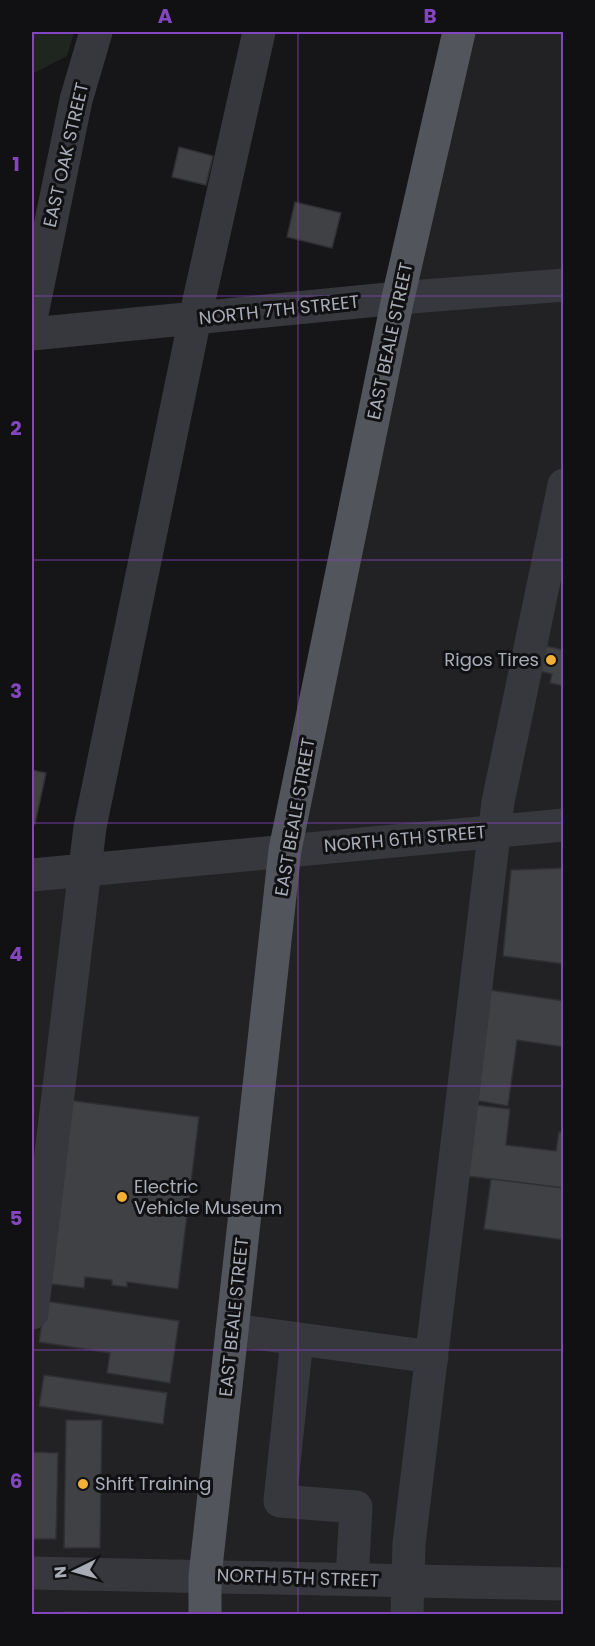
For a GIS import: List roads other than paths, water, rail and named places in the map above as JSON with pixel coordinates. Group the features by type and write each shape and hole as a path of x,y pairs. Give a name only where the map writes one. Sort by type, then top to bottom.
{"main road":[{"name":"EAST BEALE STREET","path":"205,1614 205,1576 285,850 398,298 459,32"}],"street":[{"name":"EAST OAK STREET","path":"32,315 76,100 96,32"},
{"path":"32,1313 90,827 195,318 259,32"},
{"name":"NORTH 7TH STREET","path":"32,334 398,298 564,285"},
{"path":"407,1614 409,1544 498,802 564,485"},
{"name":"NORTH 6TH STREET","path":"32,875 564,825"},
{"path":"232,1330 432,1357"},
{"path":"297,1339 280,1501 356,1508 352,1580"},
{"name":"NORTH 5TH STREET","path":"32,1573 564,1584"}],"place":[{"name":"Rigos Tires","path":"551,660"},
{"name":"Electric Vehicle Museum","path":"122,1197"},
{"name":"Shift Training","path":"83,1484"}]}
